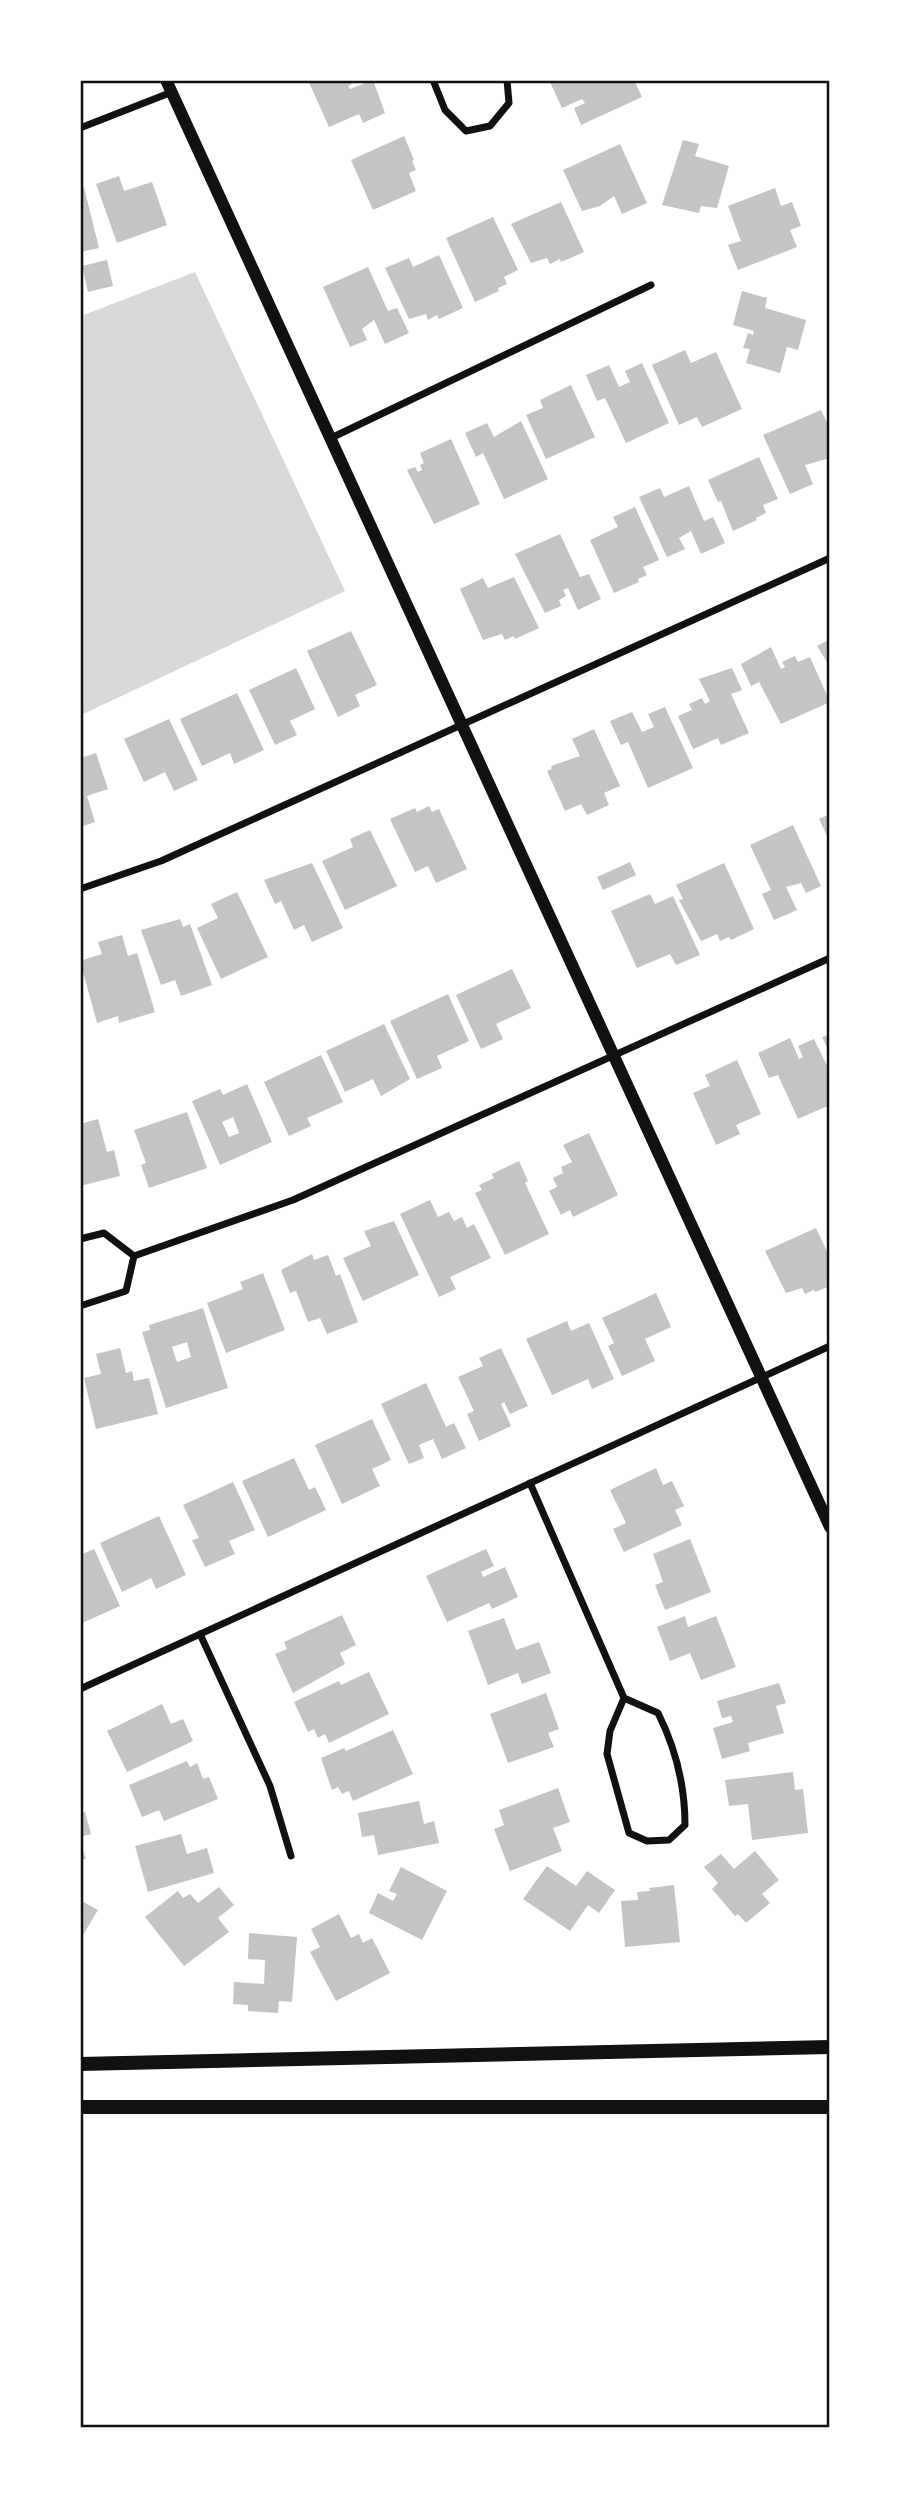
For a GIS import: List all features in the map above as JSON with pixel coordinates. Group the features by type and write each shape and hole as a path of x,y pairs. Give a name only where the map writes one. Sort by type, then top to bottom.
{"main road":[{"path":"80,2064 830,2047"},
{"path":"80,2107 830,2107"}],"street":[{"path":"433,80 445,110 466,131 490,126 509,103 508,80"},
{"path":"80,128 169,86 830,1527"},
{"path":"331,438 651,285"},
{"path":"80,889 161,861 830,558"},
{"path":"134,1256 293,1200 830,958"},
{"path":"80,1239 104,1233 134,1256"},
{"path":"80,1306 127,1291 134,1256"},
{"path":"80,1689 830,1346"},
{"path":"530,1483 624,1698 658,1713 672,1740 685,1794 685,1825 670,1840 647,1841 629,1833 607,1754 610,1731 624,1698"},
{"path":"200,1634 270,1787 291,1856"}],"shaded area":[{"path":"195,272 345,591 81,715 81,316"}],"building":[{"path":"308,80 359,80 348,86 350,89 373,80 385,113 363,123 359,114 329,127"},
{"path":"549,80 634,80 642,97 581,125 574,108 585,103 582,99 562,108"},
{"path":"404,136 414,160 412,161 416,170 409,173 416,191 373,210 351,160"},
{"path":"683,140 699,144 695,156 729,166 717,208 701,206 699,213 662,205"},
{"path":"620,144 647,203 622,214 614,196 600,206 582,211 563,170"},
{"path":"119,176 124,191 152,182 167,225 117,243 96,184"},
{"path":"84,187 99,248 80,252 80,188"},
{"path":"775,188 781,206 792,202 801,226 790,230 797,247 738,270 728,245 741,241 728,206"},
{"path":"561,202 584,252 561,262 560,259 550,264 547,258 531,263 511,224"},
{"path":"493,217 518,270 504,277 507,284 498,288 499,291 475,302 446,238"},
{"path":"439,255 463,308 439,319 437,315 428,320 426,314 409,319 385,268 409,258 413,267"},
{"path":"107,260 113,286 88,292 82,266"},
{"path":"368,267 388,311 397,308 409,333 385,344 374,320 362,329 367,340 350,347 323,287"},
{"path":"742,291 767,298 765,308 806,320 798,350 787,347 780,373 746,363 750,349 743,348 748,333 753,335 754,331 733,325"},
{"path":"685,350 691,363 716,352 742,409 702,427 697,417 679,425 652,365"},
{"path":"642,363 669,423 626,443 605,398 597,401 586,375 609,365 619,387 630,382 625,371"},
{"path":"571,385 595,437 546,459 526,415 543,408 540,400"},
{"path":"821,410 830,429 830,458 805,465 813,484 790,494 763,435"},
{"path":"521,421 548,479 504,499 483,453 476,457 465,433 487,423 494,437"},
{"path":"451,439 480,504 434,524 407,470 415,467 418,472 422,470 420,465 424,463 420,453"},
{"path":"759,457 778,499 763,505 766,513 756,518 757,520 733,531 721,501 718,502 708,480"},
{"path":"689,486 704,521 713,517 725,543 701,554 691,531 679,538 685,549 667,557 639,497 660,488 664,497"},
{"path":"635,507 659,560 643,567 647,575 638,579 639,582 614,593 590,540 618,527 613,517"},
{"path":"560,534 580,577 589,574 601,599 578,610 568,588 563,590 566,596 559,600 561,606 545,613 515,554"},
{"path":"514,577 539,628 515,639 514,636 505,640 502,634 483,640 460,589 483,578 488,588"},
{"path":"351,631 377,685 355,695 360,706 338,717 307,651"},
{"path":"830,639 830,667 817,646"},
{"path":"771,647 781,669 785,667 782,662 795,656 798,662 810,657 830,702 781,724 759,682 751,686 741,664"},
{"path":"296,668 315,709 290,721 297,735 275,745 249,690"},
{"path":"732,668 742,690 731,694 749,733 721,745 718,738 693,749 678,716 692,710 689,704 702,698 705,704 710,701 699,679"},
{"path":"237,693 264,750 234,764 230,753 202,766 180,719"},
{"path":"665,707 693,768 648,788 628,742 621,745 610,721 632,712 642,732 654,727 648,714"},
{"path":"169,719 198,780 174,791 165,772 144,782 124,739"},
{"path":"594,729 620,786 604,793 609,805 587,815 581,804 565,811 547,771 552,769 551,766 580,756 572,739"},
{"path":"96,753 108,789 87,796 95,822 80,827 80,758"},
{"path":"429,806 432,812 439,809 467,869 436,883 428,866 415,872 390,819 415,808 417,812"},
{"path":"830,814 830,842 819,819"},
{"path":"793,825 821,886 806,893 801,883 786,887 797,910 774,920 762,894 771,890 750,845"},
{"path":"370,830 397,886 345,910 322,861 353,847 350,839"},
{"path":"630,862 636,875 603,890 597,877"},
{"path":"312,863 343,928 312,942 304,925 294,930 281,901 275,904 264,880"},
{"path":"724,863 754,929 731,940 729,937 720,941 717,934 701,941 679,900 683,899 676,885"},
{"path":"237,892 268,957 221,979 197,928 218,918 211,904"},
{"path":"650,894 655,904 673,896 700,955 676,965 670,954 637,968 611,911"},
{"path":"180,919 183,927 190,924 212,985 181,996 175,980 161,985 141,930"},
{"path":"122,935 128,956 137,953 155,1012 119,1023 118,1016 97,1023 80,961 102,954 98,942"},
{"path":"512,969 531,1008 496,1024 503,1039 481,1049 456,995"},
{"path":"448,994 469,1041 437,1056 442,1068 417,1079 390,1021"},
{"path":"384,1024 410,1079 381,1096 373,1079 345,1092 326,1051"},
{"path":"830,1034 830,1054 822,1037"},
{"path":"790,1038 799,1059 803,1057 798,1046 814,1039 830,1072 830,1105 798,1119 778,1075 769,1078 758,1053"},
{"path":"321,1055 343,1102 307,1118 311,1126 289,1136 264,1082"},
{"path":"737,1060 761,1114 736,1125 740,1134 716,1145 693,1093 710,1086 705,1075"},
{"path":"247,1084 272,1142 220,1165 192,1101 220,1089 223,1095","holes":["233,1117 239,1133 229,1137 222,1122"]},
{"path":"187,1112 207,1168 149,1188 141,1165 146,1163 134,1130"},
{"path":"98,1119 107,1152 114,1150 120,1176 80,1186 80,1124"},
{"path":"589,1133 618,1195 573,1217 570,1210 561,1215 549,1191 557,1187 553,1178 563,1173 561,1167 572,1162 563,1145"},
{"path":"519,1161 528,1181 525,1183 549,1234 505,1255 475,1193 482,1190 479,1185 494,1178 492,1174"},
{"path":"430,1200 438,1217 449,1212 454,1221 462,1217 467,1228 474,1224 491,1258 450,1277 456,1289 439,1297 400,1214"},
{"path":"394,1221 419,1275 363,1301 343,1258 371,1246 364,1231"},
{"path":"816,1228 830,1258 830,1286 805,1294 802,1288 786,1293 765,1251"},
{"path":"312,1254 314,1260 328,1255 336,1276 340,1274 358,1322 327,1334 320,1318 308,1322 296,1291 290,1293 281,1270"},
{"path":"263,1273 285,1330 226,1353 207,1303 243,1289 240,1282"},
{"path":"656,1293 671,1327 645,1339 655,1361 622,1376 608,1346 614,1343 602,1318"},
{"path":"203,1308 228,1388 166,1408 142,1332 150,1330 149,1325","holes":["187,1342 191,1357 177,1362 172,1347"]},
{"path":"567,1321 571,1331 589,1323 614,1379 592,1389 588,1379 552,1395 526,1339"},
{"path":"120,1348 126,1373 132,1371 134,1381 149,1378 158,1414 96,1429 84,1378 101,1374 96,1354"},
{"path":"501,1348 528,1406 510,1414 504,1402 501,1404 511,1426 479,1441 467,1414 474,1411 458,1377 483,1366 479,1358"},
{"path":"426,1383 446,1427 454,1423 466,1448 442,1459 433,1439 419,1445 424,1458 409,1464 381,1404"},
{"path":"372,1419 391,1460 372,1469 380,1486 342,1504 315,1445"},
{"path":"294,1458 309,1490 315,1487 326,1510 268,1537 242,1481"},
{"path":"656,1468 663,1485 672,1481 684,1506 675,1510 682,1525 624,1552 613,1529 626,1523 610,1490"},
{"path":"233,1482 255,1530 229,1541 235,1554 205,1567 192,1540 199,1538 183,1505"},
{"path":"159,1516 186,1575 156,1589 151,1578 122,1592 100,1543"},
{"path":"690,1539 711,1592 665,1610 655,1585 663,1582 653,1554"},
{"path":"94,1549 120,1606 80,1624 80,1555"},
{"path":"486,1549 494,1566 481,1572 483,1577 505,1567 518,1597 492,1609 489,1603 447,1622 426,1576"},
{"path":"342,1615 356,1645 340,1653 345,1664 293,1693 275,1654 287,1649 284,1642"},
{"path":"685,1616 688,1627 716,1616 736,1667 701,1680 690,1653 670,1661 657,1627"},
{"path":"504,1618 516,1650 539,1642 551,1673 522,1684 518,1673 488,1685 468,1631"},
{"path":"369,1672 389,1714 329,1743 325,1734 318,1738 314,1729 308,1732 294,1702 339,1681 341,1685"},
{"path":"779,1683 786,1703 776,1706 784,1733 748,1743 750,1751 722,1759 713,1728 733,1722 731,1716 722,1718 717,1701"},
{"path":"546,1693 559,1729 548,1733 554,1747 508,1763 490,1714"},
{"path":"162,1704 171,1724 183,1719 193,1741 127,1772 107,1731"},
{"path":"393,1730 413,1774 353,1801 349,1791 342,1794 338,1787 332,1790 321,1758 344,1748 346,1751"},
{"path":"187,1761 190,1767 197,1763 203,1779 209,1777 218,1799 164,1821 159,1810 142,1817 129,1785"},
{"path":"793,1772 795,1790 803,1789 808,1833 752,1840 748,1804 729,1806 725,1780"},
{"path":"558,1788 570,1822 553,1828 562,1851 510,1871 494,1829 504,1825 499,1810"},
{"path":"419,1801 424,1824 434,1821 439,1843 378,1855 374,1835 362,1837 358,1813"},
{"path":"85,1812 91,1834 80,1837 80,1813"},
{"path":"181,1834 187,1854 207,1848 214,1873 148,1892 135,1846"},
{"path":"80,1841 86,1859 80,1860"},
{"path":"755,1851 779,1880 762,1894 770,1903 746,1923 738,1914 735,1916 712,1889 718,1883 704,1867 721,1854 734,1869"},
{"path":"547,1866 576,1886 587,1871 615,1890 599,1913 588,1905 570,1931 523,1899"},
{"path":"401,1867 447,1891 422,1940 369,1913 378,1893 393,1901 397,1894 389,1891"},
{"path":"674,1885 680,1942 625,1947 621,1901 638,1900 637,1892 650,1891 649,1888"},
{"path":"219,1887 234,1905 218,1918 229,1932 184,1966 145,1917 178,1891 183,1898 190,1894 198,1903"},
{"path":"80,1900 98,1910 80,1940"},
{"path":"339,1914 351,1938 359,1934 363,1943 372,1938 390,1973 336,2001 310,1952 320,1947 311,1929"},
{"path":"249,1933 297,1937 292,2002 279,2001 278,2013 248,2011 248,2005 233,2004 234,1982 264,1984 265,1960 248,1959"}]}
